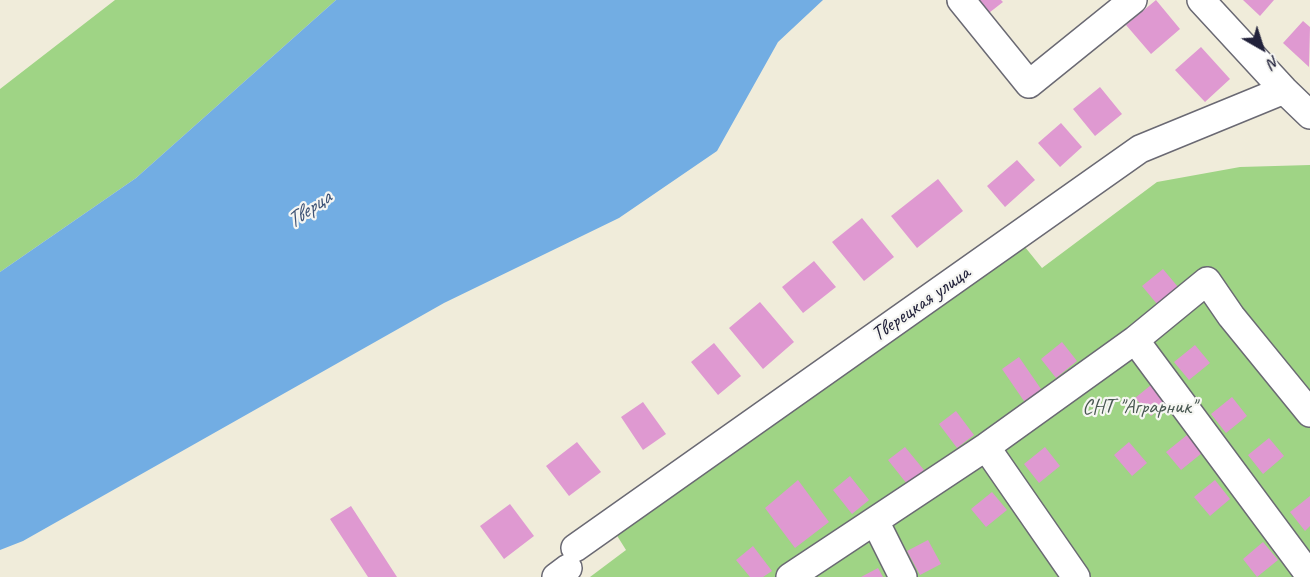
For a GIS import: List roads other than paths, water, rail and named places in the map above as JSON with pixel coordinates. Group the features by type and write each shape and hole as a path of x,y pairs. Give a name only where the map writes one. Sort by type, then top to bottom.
{"street":[{"path":"961,0 1029,84 1133,0"},
{"path":"1201,0 1310,115"},
{"name":"Тверецкая улица","path":"566,564 1140,149 1284,90"},
{"path":"790,577 986,447 1135,340 1207,281 1231,316 1310,413"},
{"path":"1135,340 1310,576"},
{"path":"986,447 1076,577"},
{"path":"875,521 903,577"}],"water":[{"name":"Тверца","path":"336,0 823,0 778,42 717,151 619,218 444,303 23,541 0,550 0,272 136,178"}],"park label":[{"name":"СНТ \"Аграрник\"","path":"1139,407"}]}
